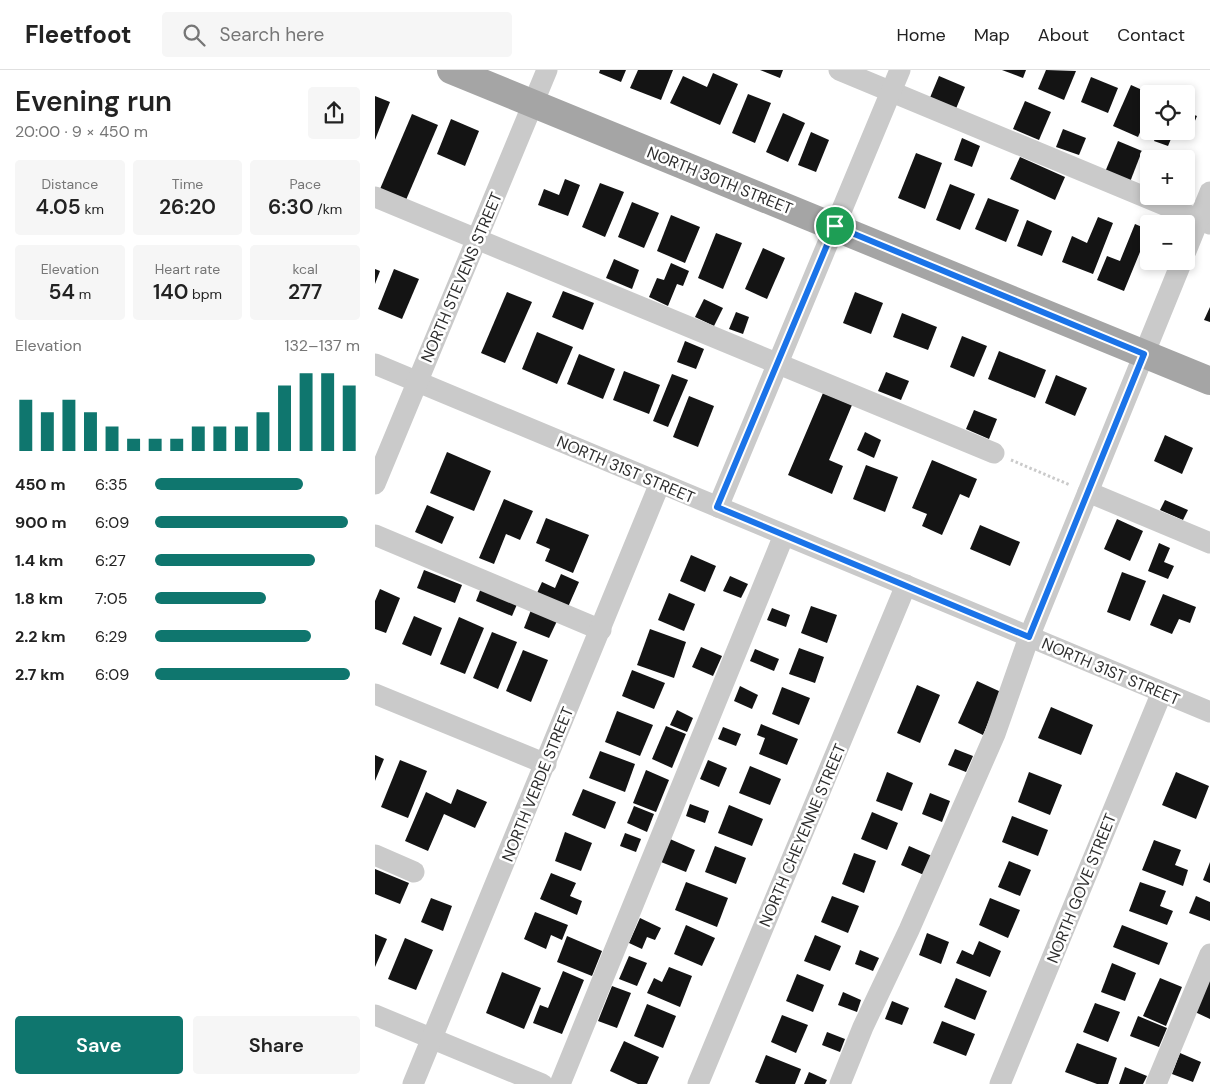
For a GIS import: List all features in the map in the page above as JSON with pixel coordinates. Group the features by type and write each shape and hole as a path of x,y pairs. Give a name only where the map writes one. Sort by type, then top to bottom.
{"main road":[{"name":"NORTH 30TH STREET","path":"451,70 1210,381"}],"street":[{"name":"NORTH STEVENS STREET","path":"375,484 547,70"},
{"path":"839,70 1205,222"},
{"path":"717,507 900,70"},
{"path":"1195,237 1205,222 1210,192"},
{"path":"375,197 994,453"},
{"path":"840,1084 863,1027 909,930 995,734 1029,637 1178,270"},
{"name":"NORTH 31ST STREET","path":"375,364 1210,712"},
{"name":"NORTH VERDE STREET","path":"413,1084 661,483"},
{"path":"1088,492 1210,543"},
{"path":"375,535 601,630"},
{"path":"559,1084 784,535"},
{"name":"NORTH CHEYENNE STREET","path":"698,1084 906,585"},
{"name":"NORTH GOVE STREET","path":"1000,1084 1162,692"},
{"path":"375,694 546,764"},
{"path":"375,856 414,872"},
{"path":"1156,1084 1210,954"},
{"path":"375,1015 542,1084"}],"path":[{"path":"994,453 1088,492"}],"building":[{"path":"600,70 626,70 621,82 599,73"},
{"path":"638,70 673,70 661,100 630,88"},
{"path":"760,70 783,70 780,78"},
{"path":"1002,70 1026,70 1023,78"},
{"path":"1046,70 1076,71 1064,100 1038,89"},
{"path":"713,73 738,84 720,125 670,103 683,76 707,87"},
{"path":"939,76 965,87 955,111 929,100"},
{"path":"1091,77 1118,88 1108,113 1081,102"},
{"path":"1131,85 1140,89 1140,132 1138,137 1113,126"},
{"path":"748,94 771,103 755,143 732,133"},
{"path":"375,96 390,102 375,140"},
{"path":"1025,101 1051,112 1039,140 1013,129"},
{"path":"783,113 805,123 788,162 766,152"},
{"path":"412,114 438,125 406,200 380,189"},
{"path":"451,119 479,131 465,166 437,154"},
{"path":"1063,129 1086,138 1079,155 1056,147"},
{"path":"811,132 829,140 816,172 798,165"},
{"path":"962,138 980,146 972,167 954,160"},
{"path":"1154,140 1170,140 1168,146"},
{"path":"1118,141 1140,150 1140,156 1130,182 1105,172"},
{"path":"916,153 942,163 925,209 898,198"},
{"path":"1020,157 1065,177 1055,200 1010,179"},
{"path":"565,179 580,185 568,216 538,205 544,189 559,195"},
{"path":"600,183 624,192 605,237 582,227"},
{"path":"950,184 975,194 960,230 936,220"},
{"path":"988,198 1019,210 1006,242 975,229"},
{"path":"632,202 659,213 644,248 618,237"},
{"path":"671,215 700,227 685,263 657,251"},
{"path":"1098,217 1113,223 1093,274 1062,262 1072,236 1087,243"},
{"path":"1027,220 1052,231 1042,256 1017,246"},
{"path":"1135,224 1140,226 1140,252 1124,291 1097,280 1107,256 1120,261"},
{"path":"716,233 742,243 723,289 698,278"},
{"path":"763,248 785,258 767,299 745,289"},
{"path":"614,259 639,270 632,289 606,278"},
{"path":"671,263 689,271 683,286 677,284 668,306 649,297 657,278 664,280"},
{"path":"375,269 380,271 375,284"},
{"path":"394,269 419,279 402,319 378,309"},
{"path":"563,291 594,303 583,330 552,317"},
{"path":"507,292 532,302 505,363 481,353"},
{"path":"855,292 883,303 871,334 843,323"},
{"path":"704,299 723,308 714,326 695,317"},
{"path":"1210,307 1210,322 1204,320"},
{"path":"736,312 749,317 743,334 729,329"},
{"path":"902,313 937,327 928,350 893,337"},
{"path":"537,332 573,347 557,384 522,369"},
{"path":"962,336 987,346 974,377 950,367"},
{"path":"685,341 704,349 696,369 677,362"},
{"path":"999,351 1046,370 1035,398 988,379"},
{"path":"579,354 615,369 603,399 567,384"},
{"path":"624,371 660,385 649,414 613,400"},
{"path":"886,372 909,381 901,400 878,391"},
{"path":"672,374 688,380 668,427 653,421"},
{"path":"1056,375 1087,388 1075,416 1045,403"},
{"path":"823,393 852,405 829,460 843,466 832,494 788,475"},
{"path":"689,396 714,406 698,447 673,437"},
{"path":"974,410 997,419 989,439 966,429"},
{"path":"865,432 881,440 874,458 857,450"},
{"path":"1165,435 1193,448 1182,474 1154,461"},
{"path":"447,452 491,471 474,511 430,493"},
{"path":"932,460 977,479 969,498 960,494 942,535 922,526 927,514 912,508"},
{"path":"866,465 898,477 885,512 853,499"},
{"path":"504,499 533,511 520,540 506,534 494,564 479,558"},
{"path":"1165,500 1188,510 1183,520 1160,510"},
{"path":"427,505 454,517 442,544 415,532"},
{"path":"546,518 589,535 573,573 545,561 550,549 536,543"},
{"path":"1117,519 1143,531 1130,561 1104,549"},
{"path":"980,525 1020,542 1010,566 970,549"},
{"path":"1159,543 1170,548 1164,562 1174,566 1168,579 1148,571"},
{"path":"691,555 716,566 705,592 680,581"},
{"path":"424,570 462,585 455,603 417,588"},
{"path":"1122,572 1146,581 1130,621 1107,612"},
{"path":"561,574 579,582 568,607 537,593 542,582 555,588"},
{"path":"730,576 748,584 741,598 723,591"},
{"path":"481,588 518,602 512,616 476,601"},
{"path":"380,589 400,598 386,633 375,629 375,601"},
{"path":"669,593 695,604 684,631 658,620"},
{"path":"1163,594 1196,607 1190,623 1179,619 1172,634 1150,625"},
{"path":"811,606 837,615 827,643 801,633"},
{"path":"772,608 790,615 786,627 767,620"},
{"path":"531,610 557,621 549,638 524,628"},
{"path":"414,616 442,628 431,656 402,644"},
{"path":"459,617 484,628 465,674 440,664"},
{"path":"650,629 686,642 674,678 637,665"},
{"path":"492,632 517,642 498,689 473,678"},
{"path":"701,647 722,656 713,676 692,667"},
{"path":"799,648 824,657 815,683 789,674"},
{"path":"755,649 779,659 774,671 750,661"},
{"path":"523,650 548,660 531,702 506,691"},
{"path":"632,670 665,683 654,709 622,696"},
{"path":"977,681 1001,692 983,735 958,723"},
{"path":"917,685 940,695 920,743 897,733"},
{"path":"740,686 758,695 752,709 734,701"},
{"path":"782,687 810,698 799,725 772,714"},
{"path":"1051,707 1093,725 1081,755 1038,738"},
{"path":"677,710 693,718 687,732 670,725"},
{"path":"617,711 653,725 640,756 605,742"},
{"path":"761,724 798,739 787,765 759,754 765,738 757,735"},
{"path":"666,726 686,734 672,768 652,759"},
{"path":"723,727 741,734 736,746 718,739"},
{"path":"955,749 973,756 966,772 948,765"},
{"path":"600,751 635,764 625,792 589,778"},
{"path":"375,755 384,759 375,781"},
{"path":"400,760 427,771 408,818 381,807"},
{"path":"708,760 727,768 719,787 700,779"},
{"path":"750,766 781,779 770,805 739,793"},
{"path":"646,770 669,780 656,812 633,803"},
{"path":"887,772 913,783 902,811 876,801"},
{"path":"1029,772 1062,785 1050,815 1018,802"},
{"path":"1176,772 1209,786 1196,819 1162,805"},
{"path":"457,789 487,802 475,828 444,814 428,851 405,841 426,792 451,804"},
{"path":"583,789 616,802 605,829 572,815"},
{"path":"930,793 950,801 942,822 922,814"},
{"path":"690,804 709,811 705,823 686,816"},
{"path":"729,805 763,819 752,846 718,833"},
{"path":"634,806 654,814 647,832 627,823"},
{"path":"872,812 898,823 887,850 861,839"},
{"path":"1012,816 1048,830 1038,856 1002,842"},
{"path":"565,832 592,843 581,871 555,861"},
{"path":"625,833 641,839 636,852 620,846"},
{"path":"670,839 695,850 686,872 661,862"},
{"path":"1154,840 1181,850 1175,865 1188,870 1183,886 1142,870"},
{"path":"715,846 746,858 736,884 705,872"},
{"path":"909,846 932,856 924,875 901,865"},
{"path":"854,853 876,861 864,893 842,884"},
{"path":"1009,861 1031,870 1020,896 998,887"},
{"path":"1210,862 1210,883 1203,880"},
{"path":"375,869 409,883 400,904 375,894"},
{"path":"551,873 576,883 570,896 582,901 577,915 540,899"},
{"path":"686,882 728,898 717,927 675,910"},
{"path":"1140,882 1166,891 1160,906 1173,911 1167,925 1129,911"},
{"path":"832,896 859,906 848,933 821,922"},
{"path":"1196,896 1210,902 1210,921 1189,913"},
{"path":"431,898 452,906 443,931 421,922"},
{"path":"990,898 1020,910 1008,938 979,925"},
{"path":"535,912 568,925 562,940 551,935 546,949 524,939"},
{"path":"640,918 661,928 655,940 647,937 642,949 629,943"},
{"path":"686,925 715,938 702,966 674,954"},
{"path":"1122,925 1168,943 1159,965 1113,947"},
{"path":"927,933 949,942 941,964 919,955"},
{"path":"375,934 387,939 375,967"},
{"path":"815,935 841,946 830,971 804,961"},
{"path":"567,936 602,951 592,976 557,962"},
{"path":"405,938 433,950 416,990 388,979"},
{"path":"979,941 1001,951 990,977 956,963 962,950 973,955"},
{"path":"860,950 879,958 873,971 855,964"},
{"path":"629,956 647,963 637,986 619,979"},
{"path":"1112,963 1136,973 1125,1001 1101,992"},
{"path":"669,967 692,976 680,1007 647,993 654,978 662,982"},
{"path":"563,971 584,980 562,1034 533,1023 540,1005 548,1008"},
{"path":"502,972 541,988 524,1029 486,1013"},
{"path":"797,974 824,985 813,1012 786,1001"},
{"path":"956,978 987,991 975,1020 944,1007"},
{"path":"1160,978 1182,987 1166,1026 1143,1016"},
{"path":"1210,978 1210,1019 1195,1012"},
{"path":"612,986 631,993 617,1028 598,1021"},
{"path":"843,992 861,1000 857,1012 838,1005"},
{"path":"892,1001 909,1008 902,1025 885,1019"},
{"path":"1095,1003 1120,1012 1108,1042 1083,1032"},
{"path":"647,1004 676,1016 663,1048 634,1036"},
{"path":"782,1015 808,1025 796,1053 771,1042"},
{"path":"1138,1016 1167,1028 1159,1047 1130,1036"},
{"path":"942,1021 975,1034 966,1056 933,1043"},
{"path":"827,1032 845,1039 840,1052 822,1045"},
{"path":"624,1041 659,1057 647,1084 638,1084 610,1071"},
{"path":"1077,1043 1117,1058 1108,1084 1097,1084 1065,1072"},
{"path":"1180,1053 1201,1062 1193,1082 1172,1074"},
{"path":"766,1055 801,1069 795,1084 760,1084 755,1082"},
{"path":"1125,1067 1147,1076 1143,1084 1119,1084"},
{"path":"809,1072 827,1080 825,1084 804,1084"}],"route":[{"path":"835,226 1144,354 1029,637 717,507 835,226"}]}
